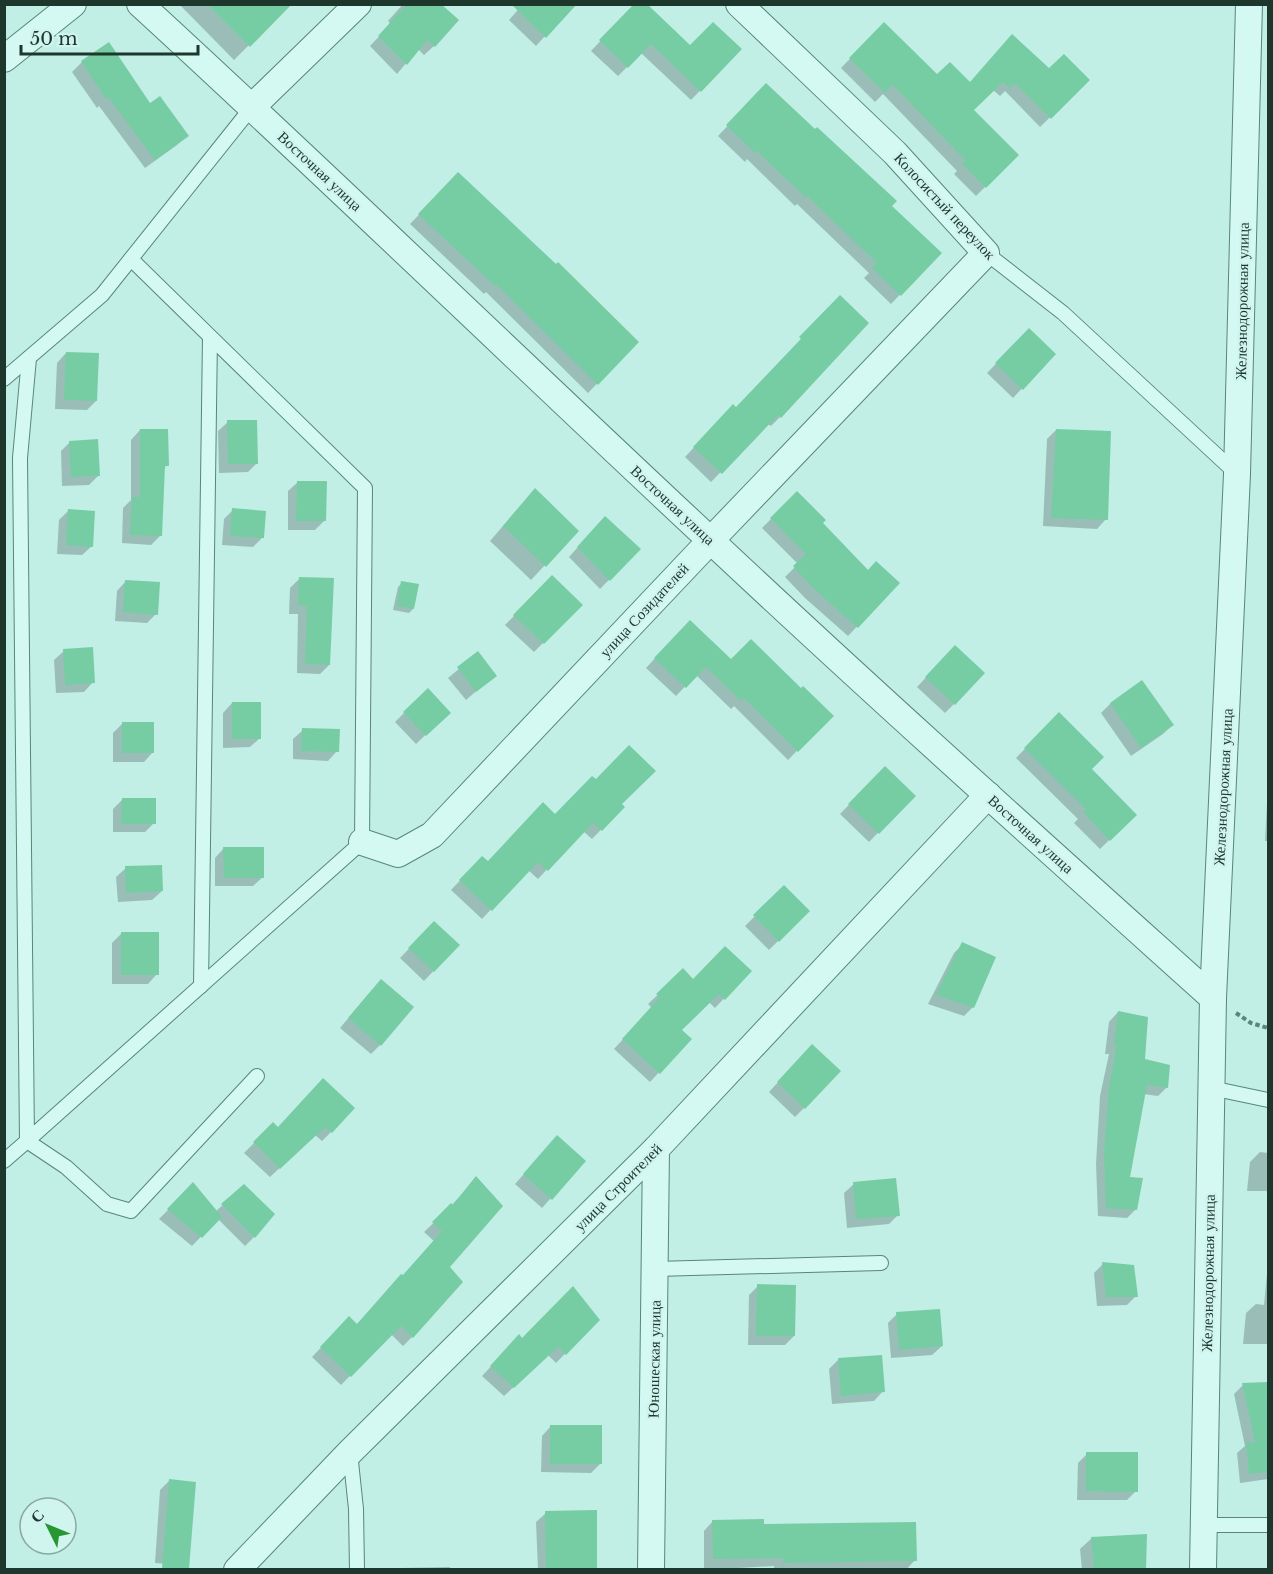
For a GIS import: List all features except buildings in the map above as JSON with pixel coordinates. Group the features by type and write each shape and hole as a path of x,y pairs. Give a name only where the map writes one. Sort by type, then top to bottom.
{"street":[{"path":"4,59 73,4"},
{"name":"Восточная улица","path":"140,4 252,107 710,541 1213,998"},
{"path":"252,107 358,4"},
{"name":"Колосистый переулок","path":"740,4 896,153 986,253"},
{"name":"Железнодорожная улица","path":"1203,1569 1213,998 1237,474 1250,4"},
{"name":"улица Созидателей","path":"362,842 398,854 432,835 986,253"},
{"name":"улица Строителей","path":"237,1569 351,1452 656,1149 988,795"},
{"name":"Юношеская улица","path":"651,1569 656,1149"}],"lane":[{"path":"4,379 102,295 252,107"},
{"name":"Колосистый переулок","path":"986,253 1063,313 1237,474"},
{"path":"4,1161 362,842 364,488 131,259"},
{"path":"201,986 210,337"},
{"path":"27,1141 20,458 29,358"},
{"path":"27,1141 66,1167 107,1204 131,1211 257,1076"},
{"path":"1211,1088 1269,1100"},
{"path":"655,1269 881,1263"},
{"path":"351,1452 356,1509 357,1569"},
{"path":"1204,1525 1269,1526"}],"path":[{"path":"1213,998 1251,1023 1269,1028"}]}
